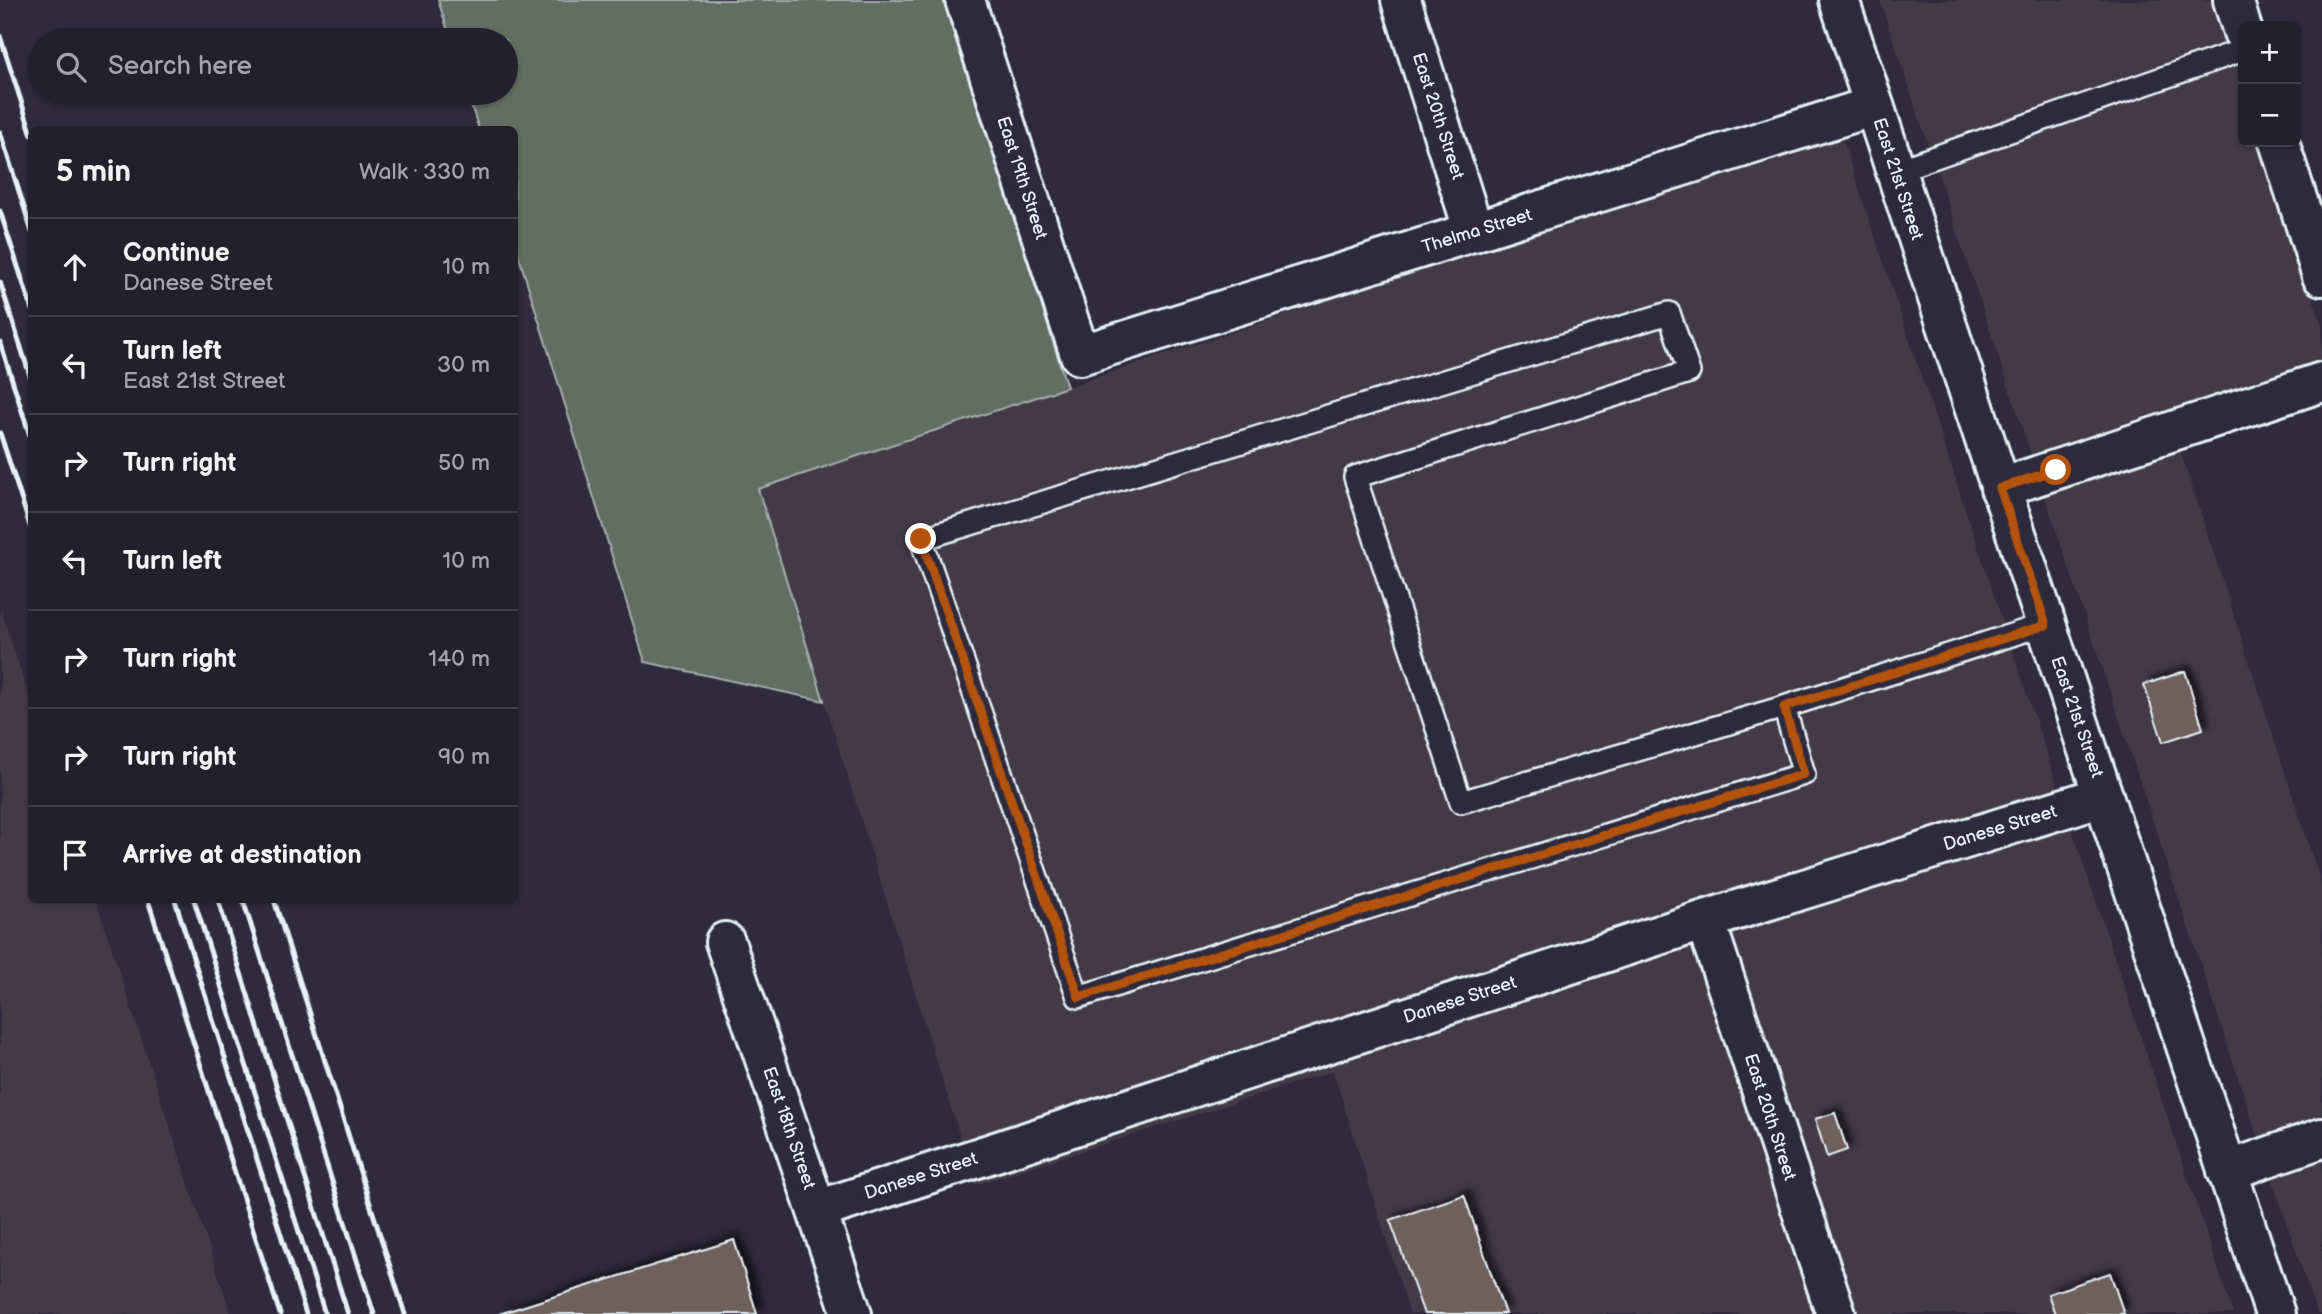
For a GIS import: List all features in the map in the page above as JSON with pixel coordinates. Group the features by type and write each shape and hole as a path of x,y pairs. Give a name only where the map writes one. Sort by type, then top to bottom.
{"street":[{"name":"East 19th Street","path":"965,0 1080,355"},
{"name":"East 20th Street","path":"1401,0 1474,232"},
{"name":"East 21st Street","path":"1839,0 2275,1314"},
{"path":"2233,0 2240,21"},
{"name":"Thelma Street","path":"1080,355 1874,106"},
{"path":"2281,147 2322,276"},
{"path":"2000,488 2322,382"},
{"name":"Danese Street","path":"818,1210 1705,920 2103,796"},
{"name":"East 20th Street","path":"1705,920 1836,1314"},
{"name":"East 18th Street","path":"725,942 852,1314"},
{"path":"2227,1171 2322,1138"}],"lane":[{"path":"1895,171 2238,52"},
{"path":"1784,707 1804,774 1079,997 921,539 1669,313 1689,372 1354,477 1461,802 1784,707 2046,625"}],"shaded area":[{"path":"1880,0 2216,0 2238,68 2238,147 2264,147 2322,326 2322,360 2168,413 2322,886 2322,1314 2317,1314"},
{"path":"1840,132 2233,1314 1410,1314 1333,1071 975,1185 758,489"},
{"path":"0,607 28,694 28,903 97,903 231,1314 0,1314"}],"green space":[{"path":"438,0 946,0 1067,387 758,489 824,701 645,662 518,254 518,126 478,126 471,105 518,105 518,28 447,28"}],"building":[{"path":"2185,671 2203,729 2163,742 2144,685"},
{"path":"1835,1113 1847,1150 1827,1157 1815,1119"},
{"path":"1464,1195 1505,1314 1424,1314 1390,1220"},
{"path":"734,1240 757,1314 499,1314"},
{"path":"2110,1273 2124,1314 2055,1314 2048,1294"}],"railway":[{"path":"0,36 29,126"},
{"path":"0,132 28,220"},
{"path":"0,211 28,298"},
{"path":"0,282 28,370"},
{"path":"0,342 28,430"},
{"path":"0,433 28,520"},
{"path":"149,903 280,1314"},
{"path":"176,903 306,1314"},
{"path":"195,903 325,1314"},
{"path":"219,903 348,1314"},
{"path":"244,903 374,1314"},
{"path":"275,903 405,1314"}],"route":[{"path":"921,539 1079,997 1804,774 1784,707 2046,625 2000,488 2056,470"}]}
